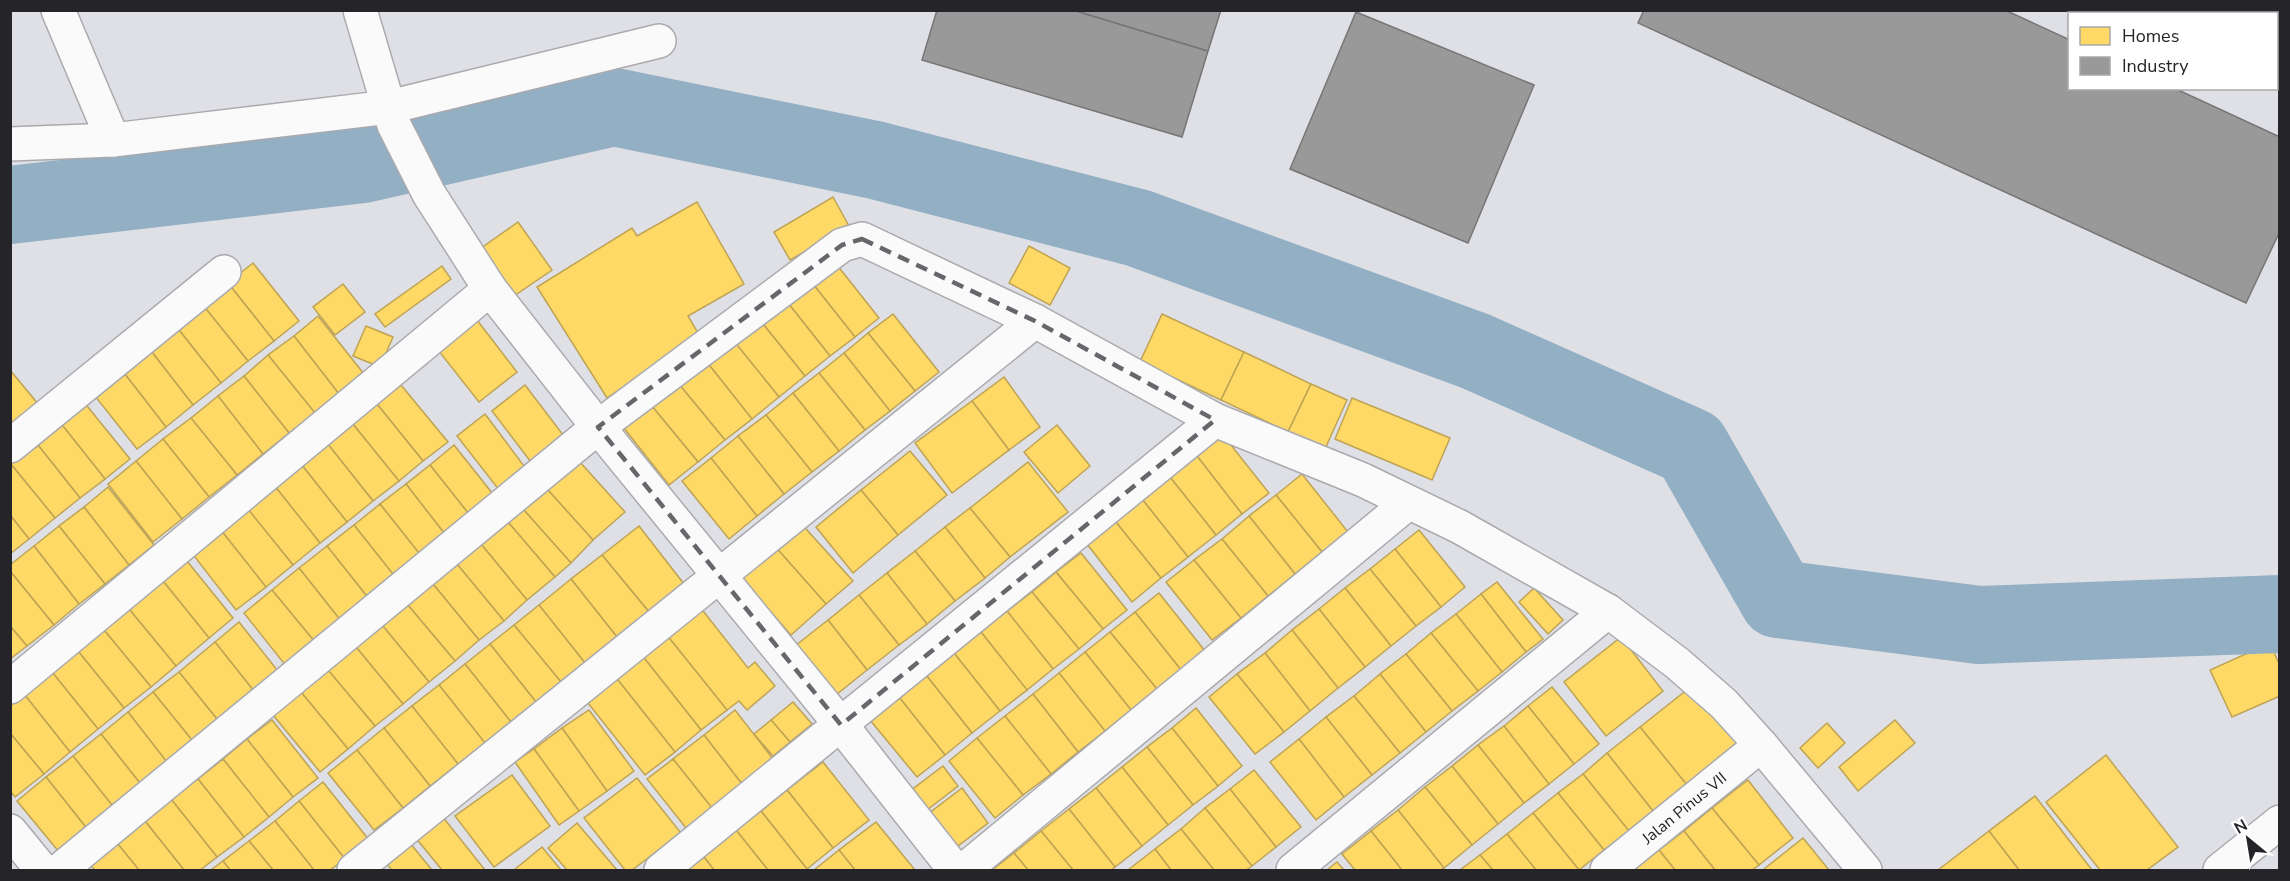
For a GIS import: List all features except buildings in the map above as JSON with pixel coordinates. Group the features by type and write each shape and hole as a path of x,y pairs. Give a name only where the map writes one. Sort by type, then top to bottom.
{"street":[{"path":"58,10 113,140"},
{"path":"360,10 391,116 429,194 490,289 598,427 841,725 955,870"},
{"path":"10,144 113,140 391,116 659,41"},
{"path":"60,870 598,427 842,245 855,239 862,239 1035,321 1215,420 1363,480 1460,527 1608,611 1685,670 1724,704 1865,870"},
{"path":"10,447 224,272"},
{"path":"10,687 490,289"},
{"path":"354,870 1035,321"},
{"path":"661,870 1215,420"},
{"path":"964,870 1408,503"},
{"path":"1293,870 1608,611"},
{"name":"Jalan Pinus VII","path":"1607,870 1761,745"},
{"path":"2220,870 2280,822"},
{"path":"10,831 42,870"}],"highlighted area":[{"path":"862,239 1035,321 1215,420 841,725 598,427 842,245"}],"waterway":[{"path":"10,205 363,164 614,107 875,160 1138,228 1475,351 1691,447 1778,599 1979,625 2280,614"}]}
